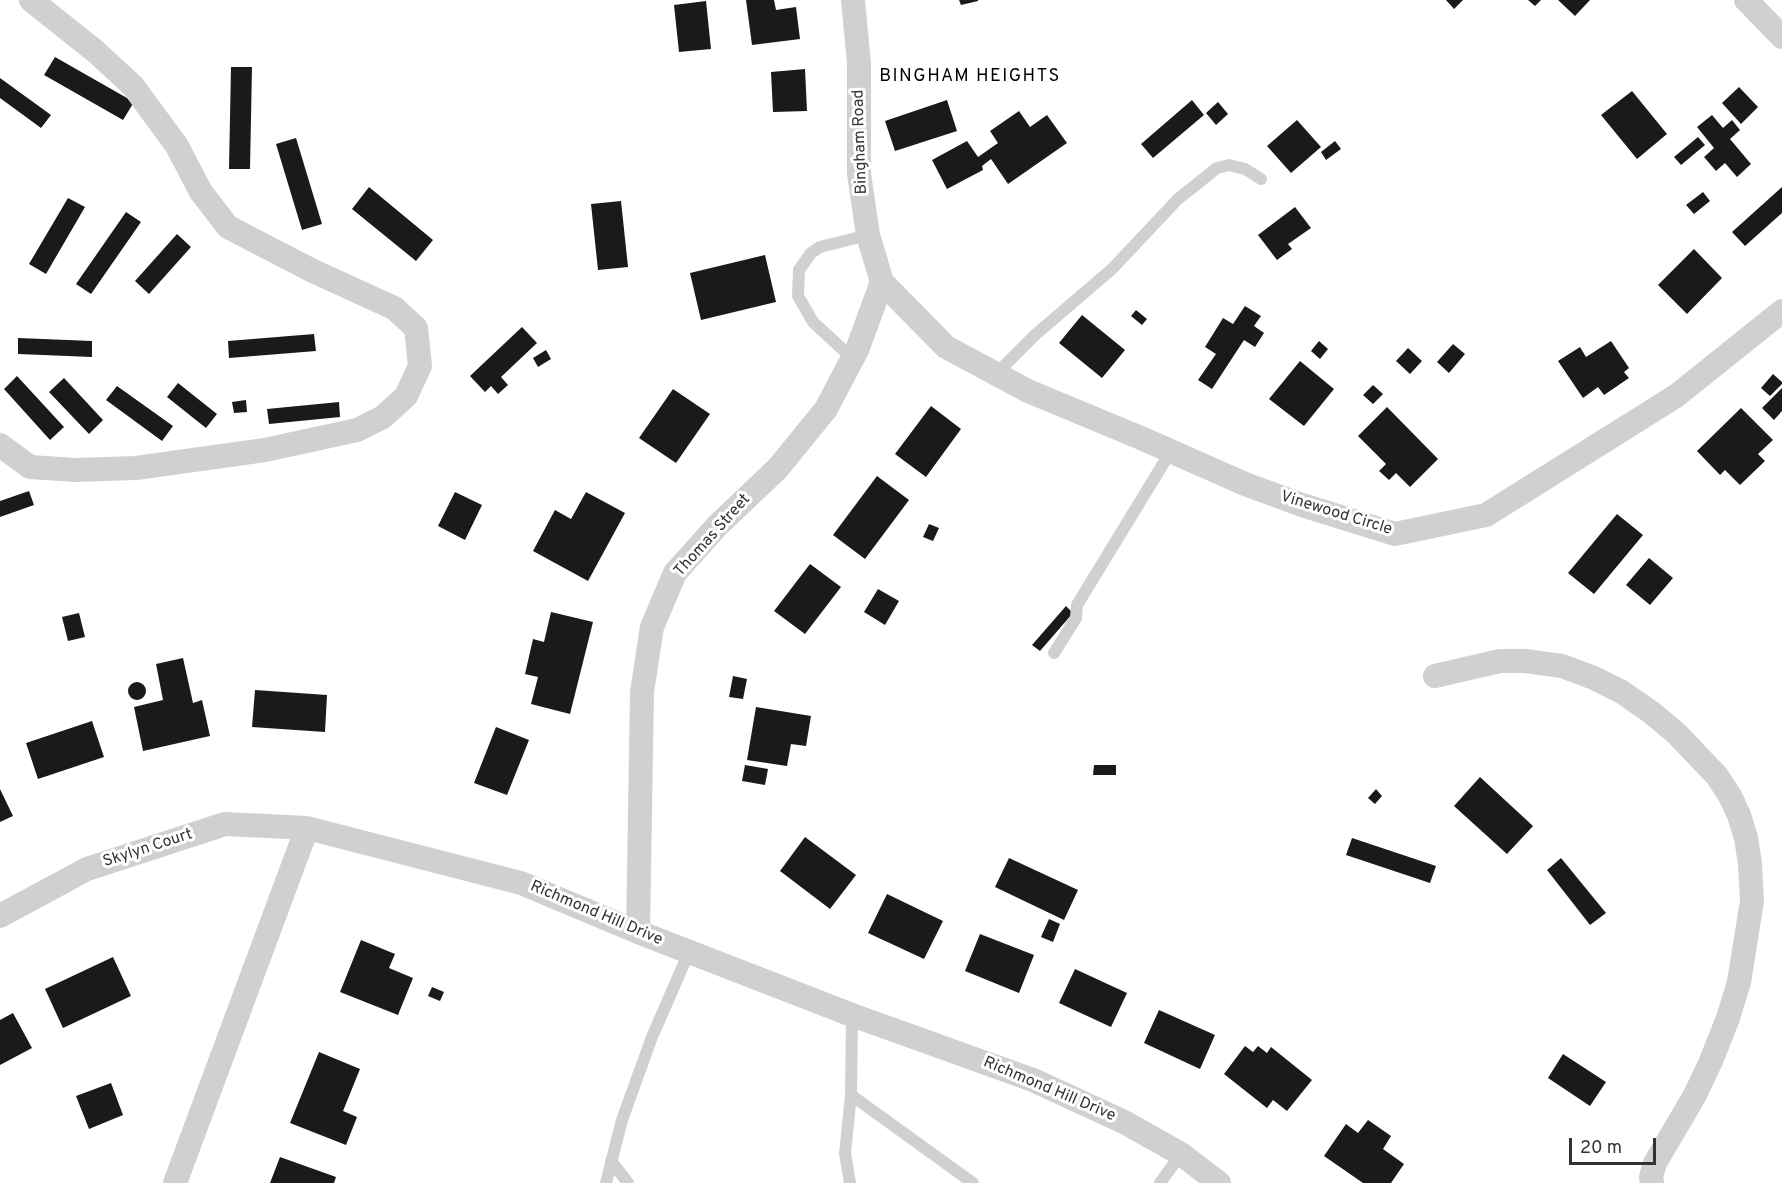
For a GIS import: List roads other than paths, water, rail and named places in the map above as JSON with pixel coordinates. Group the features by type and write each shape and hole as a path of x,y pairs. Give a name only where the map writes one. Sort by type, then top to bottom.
{"street":[{"path":"0,445 30,467 76,470 136,468 265,450 357,430 383,417 406,396 420,366 416,328 394,308 313,271 228,226 201,192 177,146 133,86 95,51 31,0"},
{"name":"Bingham Road","path":"853,0 859,64 859,174 868,235 882,282"},
{"path":"1746,0 1782,37"},
{"name":"Vinewood Circle","path":"882,282 946,347 1028,391 1245,484 1302,505 1395,534 1486,515 1676,396 1782,311"},
{"name":"Thomas Street","path":"638,932 642,692 652,627 675,573 717,526 778,468 826,409 852,358 882,282"},
{"path":"1435,676 1500,661 1525,661 1562,666 1594,678 1622,692 1676,733 1717,776 1739,815 1746,837 1752,901 1739,982 1712,1061 1655,1163 1651,1177 1652,1183"},
{"name":"Skylyn Court","path":"0,916 87,869 225,824 307,828"},
{"path":"175,1183 307,828"},
{"name":"Richmond Hill Drive","path":"307,828 521,883 638,932 852,1015 1033,1080 1124,1122 1181,1154 1219,1183"}],"lane":[{"path":"996,374 1035,335 1112,269 1178,200 1217,168 1229,165 1245,169 1261,179"},
{"path":"852,358 813,322 798,296 799,270 811,253 820,248 868,235"},
{"path":"1054,653 1076,618 1077,605 1171,451"},
{"path":"606,1183 622,1120 652,1037 689,952"},
{"path":"850,1183 845,1153 851,1095 852,1015"},
{"path":"851,1095 973,1183"},
{"path":"1160,1183 1181,1154"},
{"path":"611,1161 628,1183"}],"district":[{"name":"BINGHAM HEIGHTS","path":"970,77"}]}
